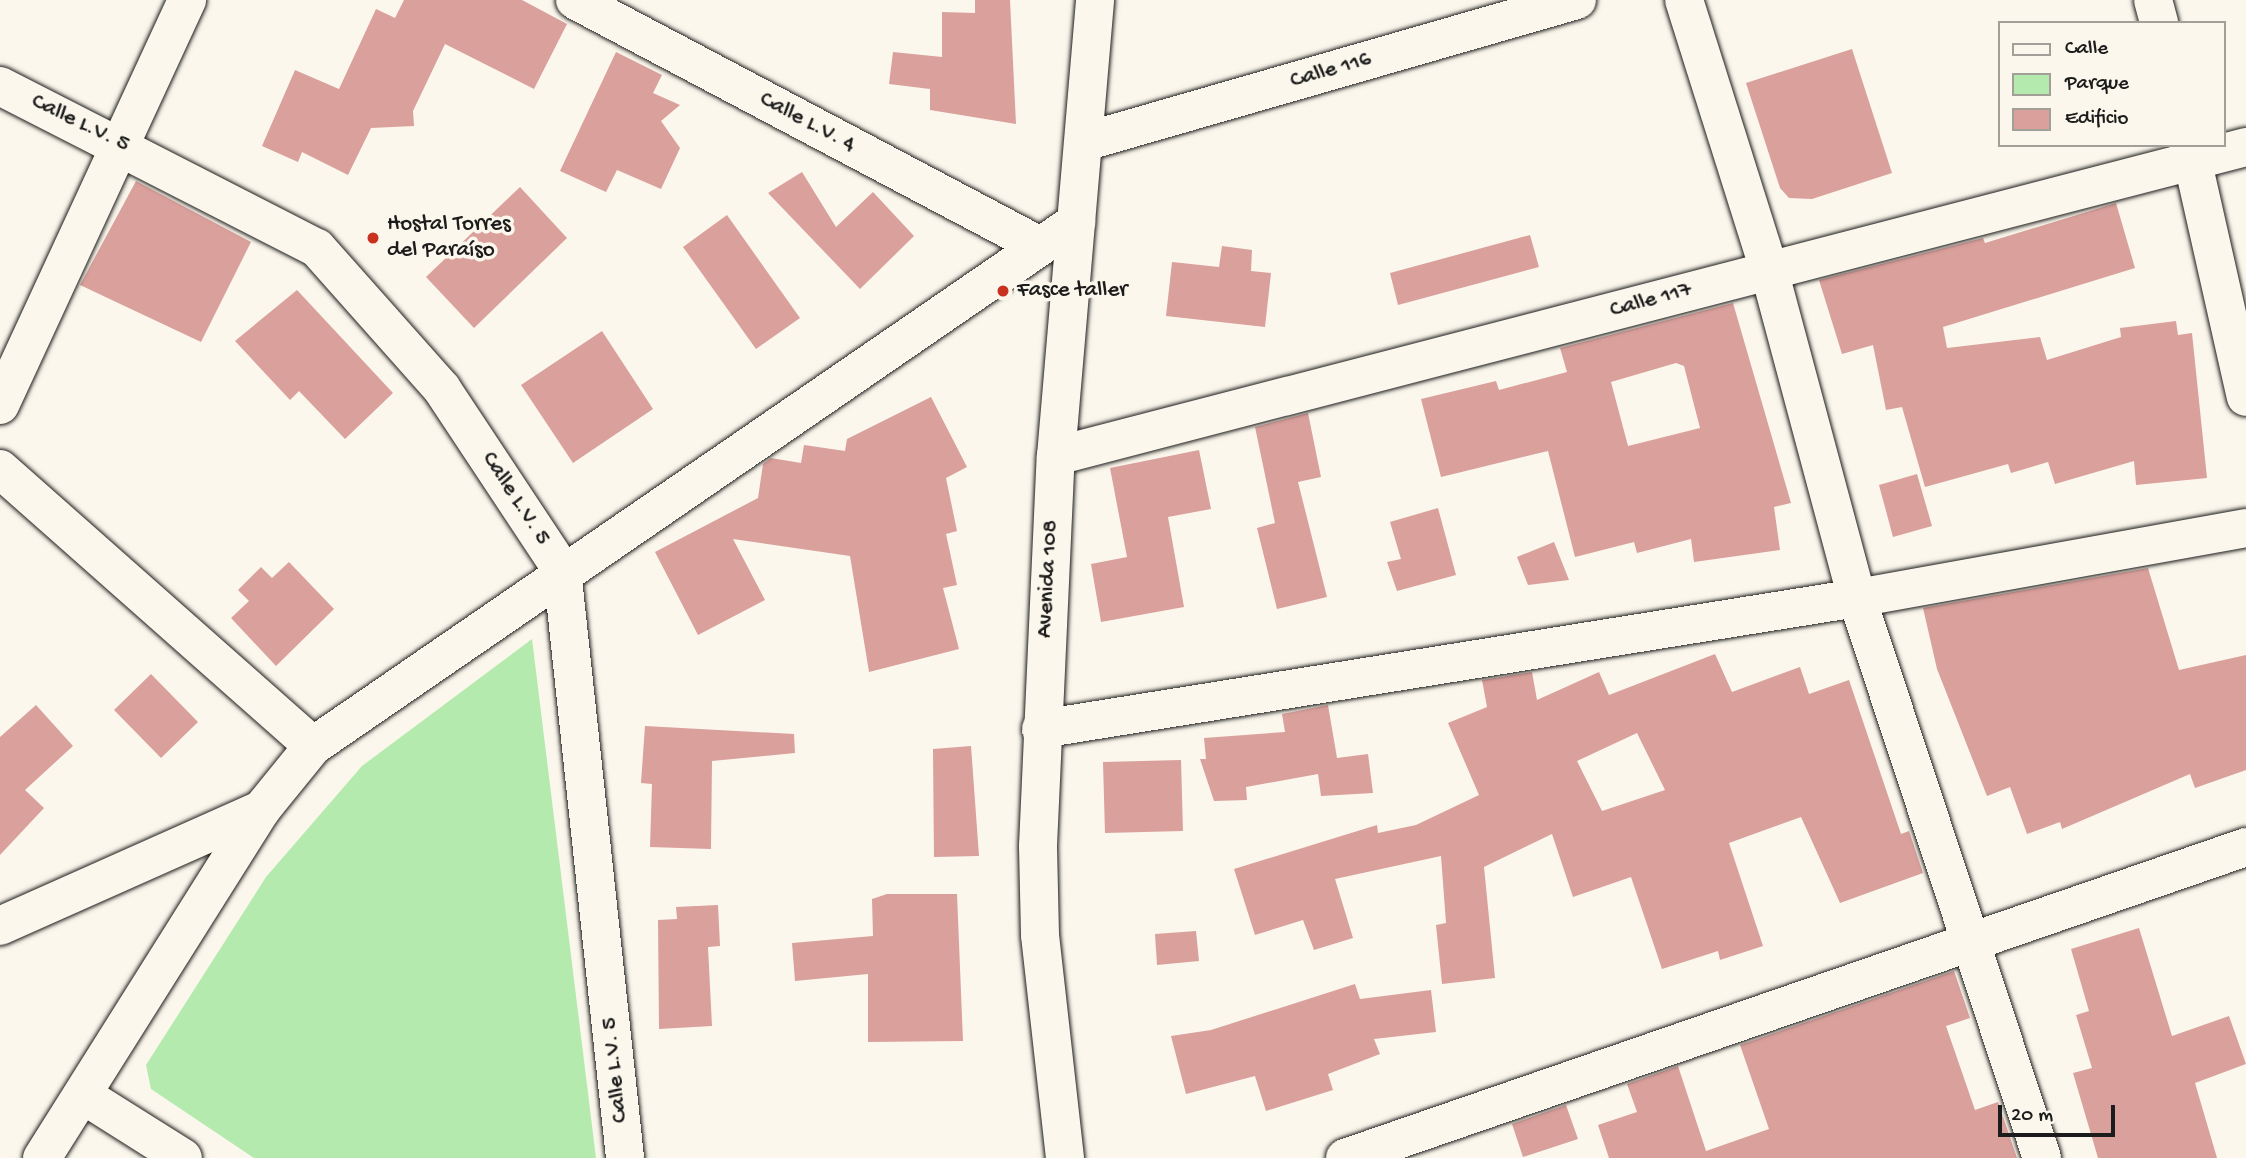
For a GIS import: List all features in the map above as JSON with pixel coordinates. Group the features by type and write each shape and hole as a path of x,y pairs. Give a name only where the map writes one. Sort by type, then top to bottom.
{"street":[{"path":"0,405 187,0"},
{"name":"Calle L.V. 4","path":"575,0 1040,246"},
{"name":"Avenida 108","path":"1065,1158 1040,935 1041,729 1056,456 1095,0"},
{"name":"Calle 116","path":"1084,142 1577,0"},
{"path":"1684,0 1769,270 1857,598 1969,946 2042,1158"},
{"path":"2154,0 2159,21"},
{"name":"Calle L.V. 5","path":"0,86 120,143 317,248 442,389 562,570 625,1158"},
{"name":"Calle 117","path":"1056,456 1769,270 2191,154 2246,147"},
{"path":"2191,154 2246,397"},
{"path":"42,1158 261,810 313,746 562,570 1076,222"},
{"path":"0,469 313,746"},
{"path":"1041,729 1857,598 2246,528"},
{"path":"0,926 261,810"},
{"path":"1345,1158 1969,946 2246,847"},
{"path":"83,1094 183,1158"}],"green space":[{"path":"532,639 596,1158 254,1158 151,1089 146,1065 266,877 362,766"}],"building":[{"path":"404,0 522,0 567,24 534,89 445,44 413,111 414,126 371,128 348,175 302,152 298,162 262,146 295,70 339,89 376,9 395,18"},
{"path":"975,0 1010,0 1016,124 930,110 930,89 889,84 893,52 942,57 942,12 975,13"},
{"path":"1852,49 1892,173 1812,199 1789,198 1780,188 1746,83"},
{"path":"616,52 662,75 653,93 680,105 661,121 680,148 661,189 617,170 606,192 560,171"},
{"path":"802,172 836,227 873,192 914,236 860,289 768,193"},
{"path":"136,181 251,242 201,342 80,285"},
{"path":"520,187 567,238 474,328 426,277"},
{"path":"2116,203 2135,268 1943,327 1947,348 2040,337 2047,360 2121,337 2120,328 2176,321 2178,335 2192,333 2207,478 2136,485 2134,461 2055,484 2048,462 2011,473 2008,464 1925,487 1902,407 1886,410 1873,345 1842,354 1819,280 1983,238 1985,243"},
{"path":"727,215 800,318 756,349 683,247"},
{"path":"1530,235 1539,267 1398,305 1390,273"},
{"path":"1222,246 1252,250 1251,271 1271,273 1265,327 1166,316 1172,262 1219,267"},
{"path":"297,290 393,393 345,439 299,391 290,400 235,341"},
{"path":"1733,303 1791,503 1774,507 1780,550 1694,562 1691,539 1637,553 1634,542 1575,557 1548,451 1441,477 1421,399 1496,381 1499,390 1567,372 1560,348","holes":["1676,363 1684,366 1700,428 1628,446 1611,382"]},
{"path":"602,331 653,409 573,463 521,385"},
{"path":"931,397 967,467 946,478 957,531 946,534 957,585 943,588 959,649 869,672 850,556 733,539 765,600 698,635 655,552 758,498 763,464 771,458 801,463 804,445 845,451 847,439"},
{"path":"1308,413 1321,477 1298,482 1327,597 1277,609 1257,528 1275,523 1255,427"},
{"path":"1199,450 1211,509 1168,517 1184,607 1101,622 1091,564 1127,557 1110,468"},
{"path":"1917,474 1932,526 1893,537 1879,485"},
{"path":"1438,508 1456,575 1397,591 1387,562 1401,559 1390,522"},
{"path":"1554,542 1569,580 1528,585 1517,557"},
{"path":"289,562 334,609 276,666 231,618 249,601 238,590 261,567 272,578"},
{"path":"2148,568 2179,670 2246,655 2246,770 2195,788 2190,774 2062,829 2060,822 2027,834 2010,787 1987,796 1937,669 1923,608"},
{"path":"1715,654 1732,692 1800,667 1809,694 1849,680 1901,834 1909,831 1923,873 1840,903 1801,817 1729,843 1763,946 1720,960 1718,951 1662,969 1631,877 1573,897 1552,834 1484,867 1495,978 1442,984 1436,925 1446,923 1441,856 1335,879 1353,938 1314,950 1303,920 1255,935 1234,869 1377,825 1378,833 1416,825 1479,795 1448,723 1487,707 1482,680 1532,672 1537,700 1599,672 1609,695","holes":["1637,733 1665,790 1602,811 1577,761"]},
{"path":"151,674 198,722 161,758 114,710"},
{"path":"36,705 73,746 25,790 44,808 0,855 0,737"},
{"path":"1328,705 1337,758 1368,754 1373,793 1321,796 1318,774 1246,787 1247,800 1214,801 1200,759 1206,759 1204,738 1285,732 1282,714"},
{"path":"645,726 794,734 795,753 712,761 711,849 650,847 652,784 641,783"},
{"path":"971,746 979,856 934,857 933,749"},
{"path":"1181,760 1183,831 1105,833 1103,762"},
{"path":"887,894 957,894 963,1041 868,1042 868,974 795,981 792,943 873,936 872,899"},
{"path":"718,905 720,946 708,947 712,1026 659,1029 658,920 677,919 676,907"},
{"path":"2139,928 2172,1036 2229,1016 2246,1064 2195,1083 2217,1158 2098,1158 2073,1073 2092,1068 2076,1015 2089,1011 2071,949"},
{"path":"1196,931 1199,961 1157,965 1155,934"},
{"path":"1954,971 1970,1018 1946,1026 1975,1110 1998,1102 2017,1158 1609,1158 1598,1125 1637,1112 1627,1084 1678,1066 1706,1151 1769,1129 1740,1045"},
{"path":"1355,984 1360,999 1431,990 1436,1032 1374,1039 1380,1054 1328,1074 1333,1090 1266,1111 1255,1076 1186,1094 1171,1036 1211,1030"},
{"path":"1566,1105 1578,1139 1523,1157 1512,1124"}],"place":[{"name":"Hostal Torres del Paraíso","path":"373,238"},
{"name":"Fasce taller","path":"1003,291"}]}
